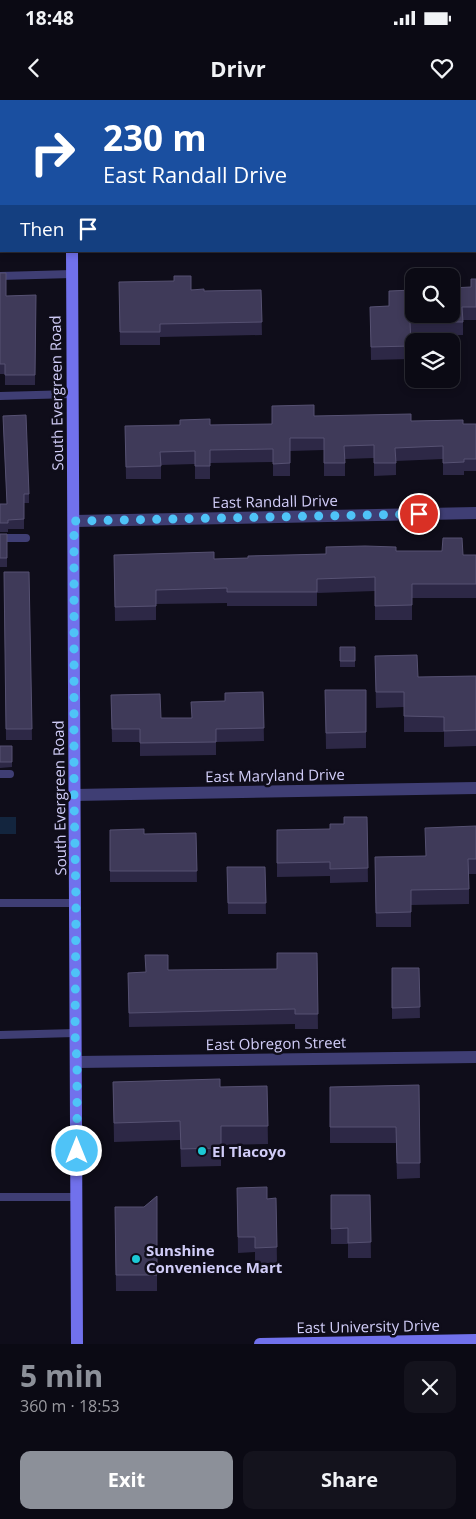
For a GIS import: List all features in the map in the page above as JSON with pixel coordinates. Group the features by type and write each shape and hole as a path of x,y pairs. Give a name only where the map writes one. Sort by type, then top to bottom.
{"street":[{"name":"South Evergreen Road","path":"72,252 77,1344"},
{"name":"East Randall Drive","path":"74,521 476,513"},
{"name":"East Maryland Drive","path":"74,795 476,788"},
{"name":"East Obregon Street","path":"77,1062 476,1057"},
{"name":"East University Drive","path":"260,1344 476,1340"}],"lane":[{"path":"0,276 72,274"},
{"path":"0,396 72,394"},
{"path":"0,538 26,538"},
{"path":"0,774 10,774"},
{"path":"0,903 76,903"},
{"path":"0,1035 75,1034"},
{"path":"0,1196 76,1197"}],"water":[{"path":"0,817 16,817 16,834 0,834"}],"building":[{"path":"0,273 6,273 6,296 36,295 35,375 5,375 5,364 0,364"},
{"path":"174,276 191,276 191,290 261,290 262,322 160,324 160,332 120,332 119,282 174,281"},
{"path":"471,279 476,279 476,307 462,307 463,322 460,322 460,288 471,287"},
{"path":"405,290 405,323 410,323 410,333 405,333 405,346 371,347 370,307 389,306 389,291"},
{"path":"314,405 314,416 411,414 411,421 463,420 463,424 476,424 476,459 464,459 464,462 443,463 443,446 395,448 396,463 374,463 374,445 344,446 345,463 324,463 324,438 290,438 290,463 273,464 273,449 210,450 210,466 195,466 195,451 160,452 161,466 126,467 125,426 180,425 180,420 210,419 210,425 272,424 272,406"},
{"path":"26,415 29,494 24,494 24,519 8,520 8,523 0,523 0,504 7,504 3,416"},
{"path":"0,534 7,534 7,558 0,558"},
{"path":"443,538 462,538 463,555 476,555 476,584 412,584 412,605 375,606 375,577 317,579 317,592 227,592 227,588 156,590 156,606 115,607 114,555 214,552 214,559 248,558 248,556 326,554 326,547 365,546 396,547 396,551 442,551"},
{"path":"4,572 29,572 32,729 6,729"},
{"path":"340,647 355,647 355,661 340,661"},
{"path":"417,655 418,677 476,676 476,730 444,731 444,717 404,716 404,692 376,692 375,656"},
{"path":"325,690 366,690 366,732 326,733"},
{"path":"263,692 264,728 216,729 216,742 140,743 140,729 112,729 111,695 160,694 161,718 192,718 191,702 225,701 225,693"},
{"path":"0,746 12,746 12,762 0,762"},
{"path":"344,817 367,817 368,868 330,869 330,862 277,863 277,830 330,829 330,824 344,824"},
{"path":"476,826 476,859 468,859 469,889 411,890 411,912 376,913 375,857 426,856 425,828"},
{"path":"144,829 144,834 196,833 197,871 110,871 110,830"},
{"path":"227,867 265,867 266,903 228,903"},
{"path":"277,953 317,953 318,1014 295,1014 295,1009 129,1013 128,973 146,972 145,955 168,955 168,970 277,969"},
{"path":"392,968 419,968 420,1007 392,1008"},
{"path":"220,1079 220,1087 267,1086 268,1126 221,1126 221,1148 181,1149 180,1121 114,1123 113,1082"},
{"path":"419,1085 420,1163 397,1163 396,1127 330,1127 330,1087"},
{"path":"267,1187 267,1199 276,1198 277,1247 255,1248 255,1237 238,1237 237,1188"},
{"path":"331,1195 370,1195 371,1242 348,1243 348,1228 331,1229"},
{"name":"Sunshine Convenience Mart","path":"157,1196 157,1275 116,1275 115,1207 144,1207"}],"place":[{"name":"El Tlacoyo","path":"202,1151"},
{"name":"Sunshine Convenience Mart","path":"136,1259"}],"route":[{"path":"77,1151 74,521 419,514"}]}
